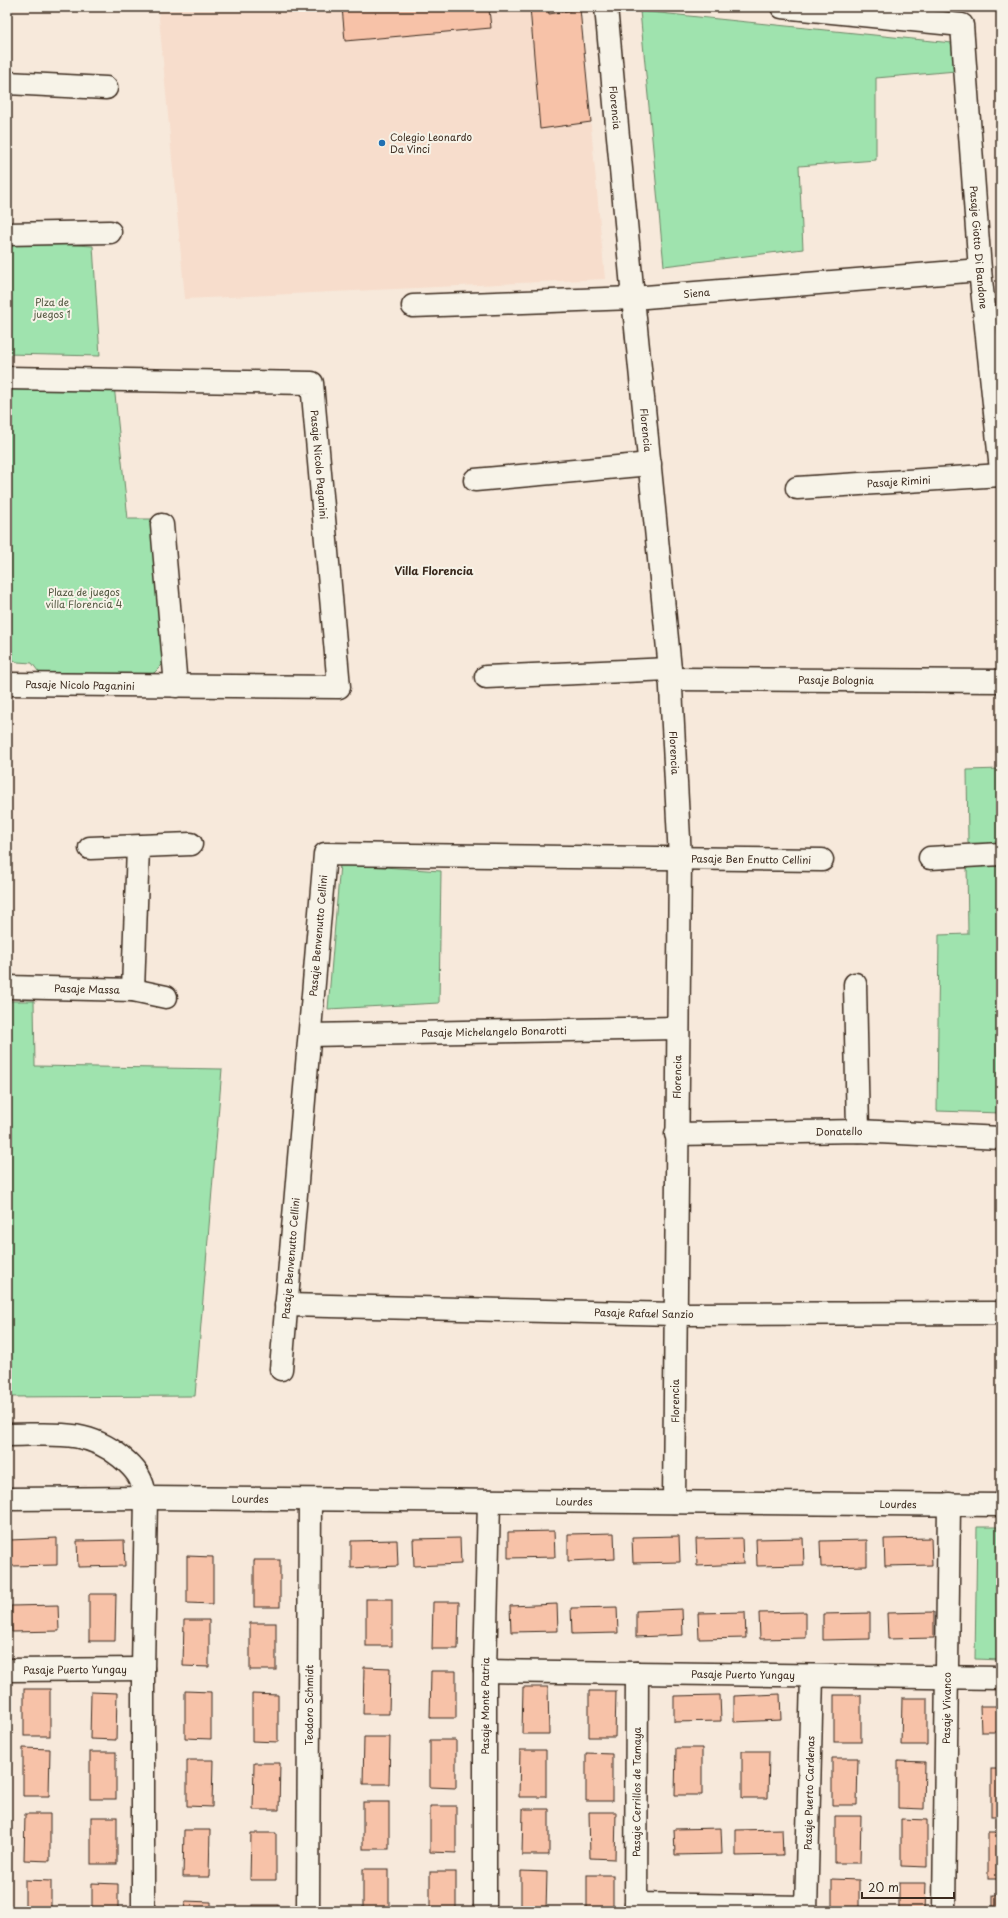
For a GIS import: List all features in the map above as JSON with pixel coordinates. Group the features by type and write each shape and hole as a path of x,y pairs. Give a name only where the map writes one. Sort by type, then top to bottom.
{"street":[{"name":"Florencia","path":"606,7 670,674 680,858 676,1134 674,1502"},
{"name":"Pasaje Giotto Di Bandone","path":"782,7 962,25 980,270 1001,470"},
{"path":"7,83 106,88"},
{"path":"7,234 110,232"},
{"name":"Siena","path":"413,306 633,298 980,270"},
{"name":"Pasaje Nicolo Paganini","path":"7,378 312,383 339,687 7,684"},
{"path":"475,480 650,464"},
{"name":"Pasaje Rimini","path":"797,488 1001,475"},
{"path":"162,526 176,686"},
{"name":"Pasaje Bolognia","path":"486,677 670,674 1001,681"},
{"path":"90,848 191,844"},
{"path":"133,990 138,846"},
{"name":"Pasaje Benvenutto Cellini","path":"281,1369 325,854 680,858"},
{"path":"930,858 1001,854"},
{"name":"Pasaje Ben Enutto Cellini","path":"680,858 822,860"},
{"path":"855,984 858,1130"},
{"name":"Pasaje Massa","path":"7,987 133,990 166,997"},
{"name":"Pasaje Michelangelo Bonarotti","path":"310,1035 677,1028"},
{"name":"Donatello","path":"676,1134 858,1130 1001,1138"},
{"name":"Pasaje Rafael Sanzio","path":"286,1305 675,1314 1001,1313"},
{"path":"7,1435 66,1434 88,1438 102,1444 131,1465 142,1480 146,1498 143,1669 144,1911"},
{"name":"Lourdes","path":"7,1499 146,1498 1001,1505"},
{"name":"Teodoro Schmidt","path":"308,1911 310,1500"},
{"name":"Pasaje Monte Patria","path":"485,1911 485,1671 489,1501"},
{"name":"Pasaje Vivanco","path":"944,1911 949,1504"},
{"name":"Pasaje Puerto Yungay","path":"7,1670 143,1669"},
{"name":"Pasaje Puerto Yungay","path":"485,1671 1001,1678"},
{"name":"Pasaje Cerrillos de Tamaya","path":"636,1907 637,1673"},
{"name":"Pasaje Puerto Cardenas","path":"806,1909 812,1676"},
{"path":"636,1907 806,1909"}],"shaded area":[{"name":"Colegio Leonardo Da Vinci","path":"158,7 580,7 605,279 185,299"}],"green space":[{"path":"640,11 952,43 956,71 876,78 876,160 799,166 803,249 664,266"},
{"name":"Plza de juegos 1","path":"7,241 93,246 100,356 7,354"},
{"name":"Plaza de juegos villa Florencia 4","path":"114,385 128,519 153,519 165,654 163,664 154,673 140,678 41,675 32,663 17,662 7,656 7,387"},
{"path":"1001,769 1001,844 968,843 967,770"},
{"path":"967,863 1001,864 1001,1113 937,1111 939,935 968,934"},
{"path":"340,864 441,871 439,1003 328,1009"},
{"path":"7,1001 34,1001 35,1066 222,1069 195,1396 7,1397"},
{"path":"977,1527 1001,1527 1001,1660 975,1659"}],"building":[{"path":"342,7 509,7 489,9 491,28 345,41"},
{"path":"530,7 548,7 549,14 580,9 591,122 540,129"},
{"path":"554,1531 555,1557 508,1558 508,1532"},
{"path":"614,1533 615,1559 568,1561 568,1534"},
{"path":"679,1536 680,1562 633,1563 632,1537"},
{"path":"57,1538 57,1565 11,1566 10,1540"},
{"path":"460,1538 461,1564 414,1566 413,1539"},
{"path":"742,1538 743,1564 697,1566 696,1539"},
{"path":"803,1538 804,1565 757,1566 756,1539"},
{"path":"931,1538 932,1565 885,1566 884,1539"},
{"path":"124,1540 125,1566 78,1567 77,1541"},
{"path":"397,1540 398,1566 351,1568 351,1541"},
{"path":"867,1540 867,1566 821,1567 820,1541"},
{"path":"187,1556 213,1557 213,1604 187,1603"},
{"path":"254,1560 280,1560 280,1607 254,1607"},
{"path":"89,1594 116,1594 115,1641 89,1641"},
{"path":"366,1599 392,1599 392,1646 366,1646"},
{"path":"433,1602 459,1602 458,1649 432,1649"},
{"path":"557,1604 558,1631 511,1632 510,1606"},
{"path":"58,1605 59,1631 12,1632 11,1606"},
{"path":"617,1607 618,1633 572,1634 571,1608"},
{"path":"682,1609 683,1635 636,1637 636,1611"},
{"path":"745,1612 746,1638 699,1639 698,1613"},
{"path":"806,1612 806,1638 760,1639 759,1613"},
{"path":"934,1612 934,1638 888,1639 887,1613"},
{"path":"870,1613 870,1639 823,1640 823,1614"},
{"path":"184,1620 209,1620 209,1667 183,1666"},
{"path":"250,1623 276,1623 276,1670 250,1670"},
{"path":"364,1667 390,1668 389,1714 363,1714"},
{"path":"431,1671 456,1671 456,1718 430,1718"},
{"path":"523,1687 548,1687 549,1734 522,1734"},
{"path":"24,1689 50,1689 50,1736 24,1736"},
{"path":"185,1691 211,1692 211,1739 185,1738"},
{"path":"589,1691 616,1691 615,1737 589,1737"},
{"path":"91,1692 117,1693 116,1740 90,1739"},
{"path":"252,1694 278,1695 278,1742 252,1741"},
{"path":"780,1694 781,1720 734,1722 734,1696"},
{"path":"720,1695 721,1721 674,1722 674,1696"},
{"path":"834,1695 861,1695 861,1742 834,1742"},
{"path":"902,1698 927,1698 927,1745 901,1745"},
{"path":"980,1706 1001,1706 1001,1732 981,1732"},
{"path":"364,1737 390,1737 389,1784 363,1784"},
{"path":"430,1740 456,1740 456,1788 430,1787"},
{"path":"23,1748 50,1749 49,1796 23,1796"},
{"path":"676,1748 702,1748 702,1795 675,1795"},
{"path":"520,1750 546,1750 546,1797 519,1797"},
{"path":"742,1751 769,1751 768,1798 742,1798"},
{"path":"90,1752 116,1752 116,1799 90,1799"},
{"path":"586,1753 612,1754 612,1801 586,1801"},
{"path":"832,1758 858,1758 857,1805 832,1805"},
{"path":"187,1760 213,1760 212,1807 187,1806"},
{"path":"898,1761 925,1762 924,1809 898,1808"},
{"path":"254,1763 280,1763 279,1810 253,1810"},
{"path":"991,1769 1001,1769 1001,1816 991,1816"},
{"path":"363,1802 389,1802 389,1849 363,1849"},
{"path":"430,1806 456,1806 456,1853 430,1852"},
{"path":"523,1809 549,1809 549,1855 522,1855"},
{"path":"589,1812 616,1812 615,1859 590,1858"},
{"path":"25,1814 50,1814 50,1861 24,1860"},
{"path":"835,1816 861,1816 860,1863 835,1863"},
{"path":"91,1817 117,1817 117,1864 91,1864"},
{"path":"901,1819 927,1820 927,1867 901,1866"},
{"path":"721,1828 722,1854 675,1855 674,1829"},
{"path":"782,1829 783,1855 736,1856 736,1830"},
{"path":"184,1830 210,1830 209,1877 183,1877"},
{"path":"988,1832 1001,1832 1001,1879 988,1879"},
{"path":"251,1833 276,1833 276,1880 250,1880"},
{"path":"363,1869 389,1869 389,1911 363,1911"},
{"path":"521,1871 547,1872 546,1911 521,1911"},
{"path":"430,1872 456,1872 456,1911 430,1911"},
{"path":"587,1875 613,1875 613,1911 587,1911"},
{"path":"832,1879 859,1880 859,1911 832,1911"},
{"path":"25,1880 51,1881 51,1911 25,1911"},
{"path":"92,1883 118,1884 118,1911 92,1911"},
{"path":"899,1883 926,1883 925,1911 899,1911"},
{"path":"993,1895 1001,1895 1001,1911 993,1911"},
{"path":"185,1901 211,1902 211,1911 185,1911"},
{"path":"252,1905 278,1905 278,1911 252,1911"}],"place":[{"name":"Colegio Leonardo Da Vinci","path":"382,143"}],"district":[{"name":"Villa Florencia","path":"434,571"}]}
